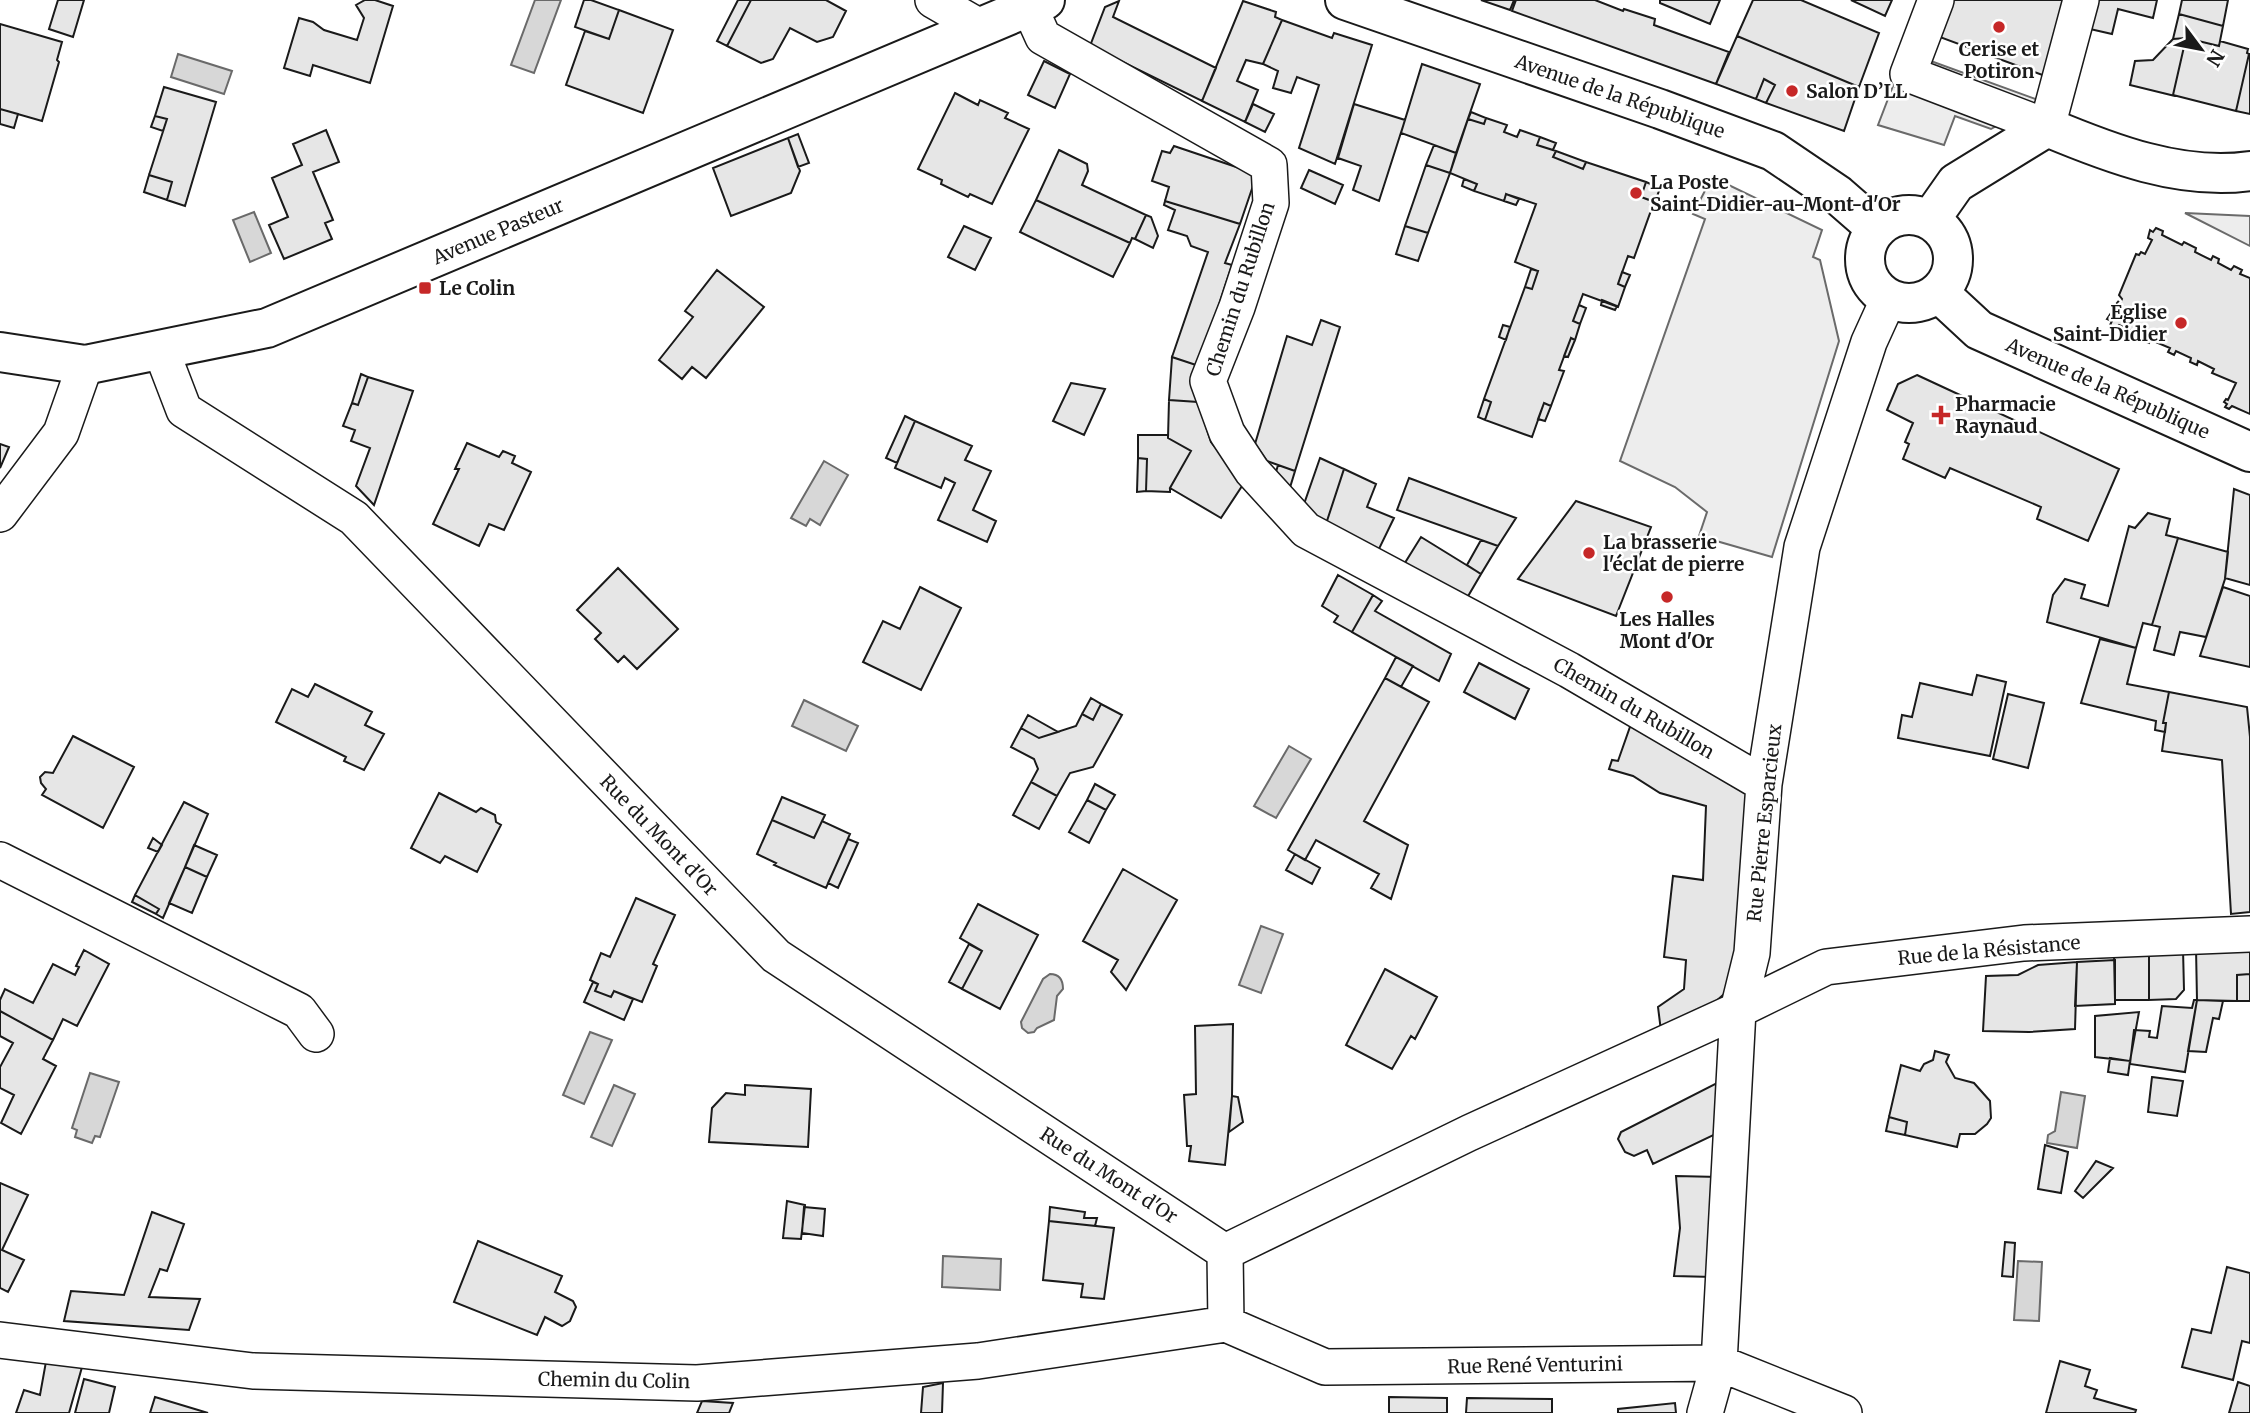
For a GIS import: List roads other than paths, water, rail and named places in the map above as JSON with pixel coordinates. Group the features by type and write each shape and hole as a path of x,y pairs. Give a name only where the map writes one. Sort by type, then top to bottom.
{"main road":[{"name":"Avenue de la République","path":"1345,0 1660,108 1773,151 1838,195 1877,229"},
{"path":"978,26 1037,3"},
{"name":"Avenue Pasteur","path":"0,352 85,365 267,328 978,26"},
{"path":"1930,220 1956,183 2047,127 2088,144 2155,165 2197,172 2250,171"},
{"path":"1902,215 1917,215 1930,220 1942,229 1953,254 1947,281 1938,292 1923,300 1905,303 1889,298 1878,290 1870,279 1866,266 1869,240 1888,220 1902,215"},
{"name":"Avenue de la République","path":"1938,292 1979,330 2250,452"}],"street":[{"path":"933,0 978,26"},
{"path":"1936,0 1908,75 2047,127 2081,0"},
{"name":"Chemin du Rubillon","path":"1037,3 1043,37 1269,165 1271,202 1237,307 1208,381 1227,433 1245,461 1306,530 1569,670 1764,784"},
{"name":"Rue Pierre Esparcieux","path":"1705,1413 1719,1363 1738,1010 1752,953 1764,784 1802,547 1869,342 1889,298"},
{"name":"Rue du Mont d'Or","path":"161,350 184,410 354,518 776,956 1225,1252"},
{"path":"0,514 61,433 85,365"},
{"path":"0,860 299,1011 316,1034"},
{"name":"Rue de la Résistance","path":"1738,1010 1826,967 2024,943 2250,934"},
{"path":"1226,1324 1225,1252 1469,1133 1738,1010"},
{"name":"Rue René Venturini","path":"1226,1324 1325,1367 1719,1363 1844,1413"},
{"name":"Chemin du Colin","path":"0,1340 253,1371 697,1383 978,1361 1226,1324"}],"place":[{"name":"Cerise et Potiron","path":"1999,27"},
{"name":"Salon D’LL","path":"1792,91"},
{"name":"La Poste Saint-Didier-au-Mont-d'Or","path":"1636,193"},
{"name":"Le Colin","path":"425,288"},
{"name":"Église Saint-Didier","path":"2181,323"},
{"name":"Pharmacie Raynaud","path":"1941,415"},
{"name":"La brasserie l'éclat de pierre","path":"1589,553"},
{"name":"Les Halles Mont d'Or","path":"1667,597"}]}
